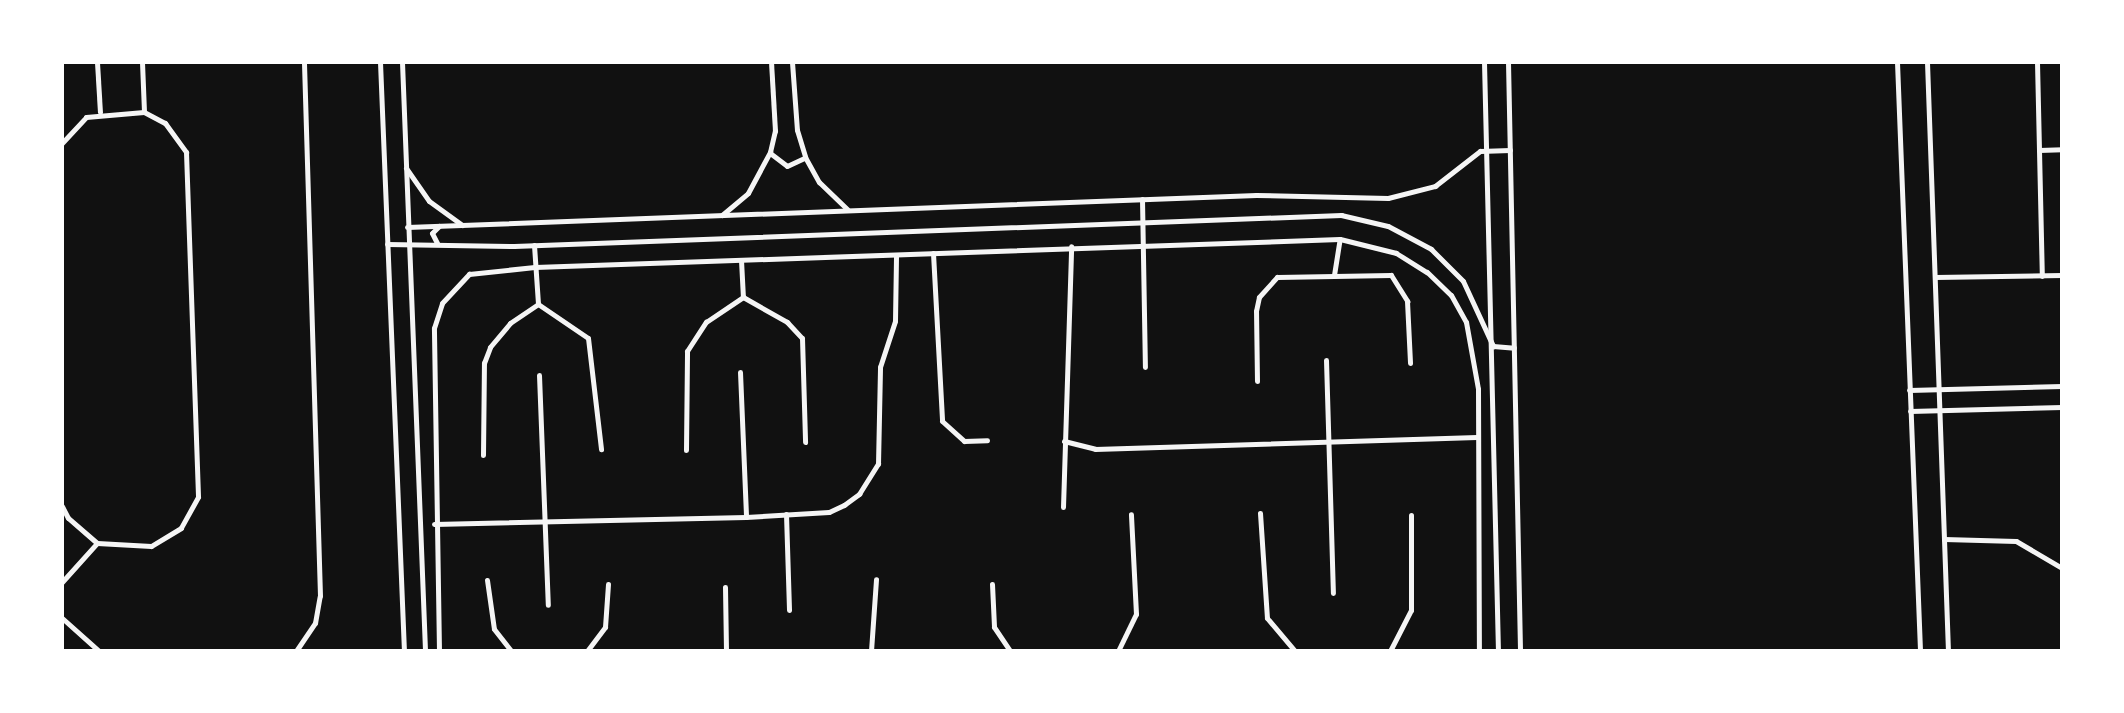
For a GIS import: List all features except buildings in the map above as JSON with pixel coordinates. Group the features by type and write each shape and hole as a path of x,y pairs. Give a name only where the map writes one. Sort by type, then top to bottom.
{"street":[{"path":"97,62 100,112"},
{"path":"142,62 144,112"},
{"path":"296,651 315,623 320,596 304,62"},
{"path":"380,62 404,651"},
{"path":"402,62 425,651"},
{"path":"721,216 748,193 770,152 775,131 771,62"},
{"path":"792,62 805,157 819,182 849,211"},
{"path":"1484,62 1498,651"},
{"path":"1508,62 1520,651"},
{"path":"1897,62 1920,651"},
{"path":"1927,62 1948,651"},
{"path":"2037,62 2042,276"},
{"path":"62,143 74,127 100,112 144,112 174,132 189,164 198,497 189,519 162,542 97,543 64,517 62,506"},
{"path":"407,227 1142,199 1400,197 1435,186 1487,149 1510,150"},
{"path":"2039,150 2062,149"},
{"path":"770,152 787,166 805,157"},
{"path":"405,167 429,201 463,225"},
{"path":"1142,199 1145,367"},
{"path":"387,244 534,245 1324,214 1388,226 1418,240 1454,268 1493,346"},
{"path":"439,245 432,237 440,226"},
{"path":"1334,275 1340,239"},
{"path":"439,651 431,357 437,315 449,293 469,274 535,267 1145,243 1340,239 1396,253 1451,295 1474,351 1479,651"},
{"path":"534,245 538,304"},
{"path":"1063,507 1071,246"},
{"path":"933,253 942,421 964,441 987,440"},
{"path":"434,524 746,517 829,512 844,505 859,494 878,464 880,367 895,321 896,255"},
{"path":"741,260 743,297"},
{"path":"1257,381 1256,311 1267,285 1277,277 1381,274 1399,282 1407,301 1410,363"},
{"path":"1935,277 2062,275"},
{"path":"743,297 787,322 802,338 805,442"},
{"path":"686,450 687,351 706,322 743,297"},
{"path":"538,304 588,338 601,449"},
{"path":"483,455 484,363 499,334 538,304"},
{"path":"1493,346 1514,348"},
{"path":"1326,360 1333,593"},
{"path":"740,372 746,517"},
{"path":"539,375 548,605"},
{"path":"1909,390 2062,386"},
{"path":"1910,411 2062,407"},
{"path":"1064,441 1095,449 1477,437"},
{"path":"1260,513 1267,618 1295,651"},
{"path":"786,514 789,610"},
{"path":"1118,651 1136,614 1131,514"},
{"path":"1390,651 1411,610 1411,515"},
{"path":"1944,539 2016,541 2062,568"},
{"path":"62,582 97,543"},
{"path":"871,651 876,579"},
{"path":"487,580 494,629 511,651"},
{"path":"587,651 605,627 608,584"},
{"path":"992,584 994,627 1010,651"},
{"path":"725,587 726,651"},
{"path":"62,618 99,651"}]}
